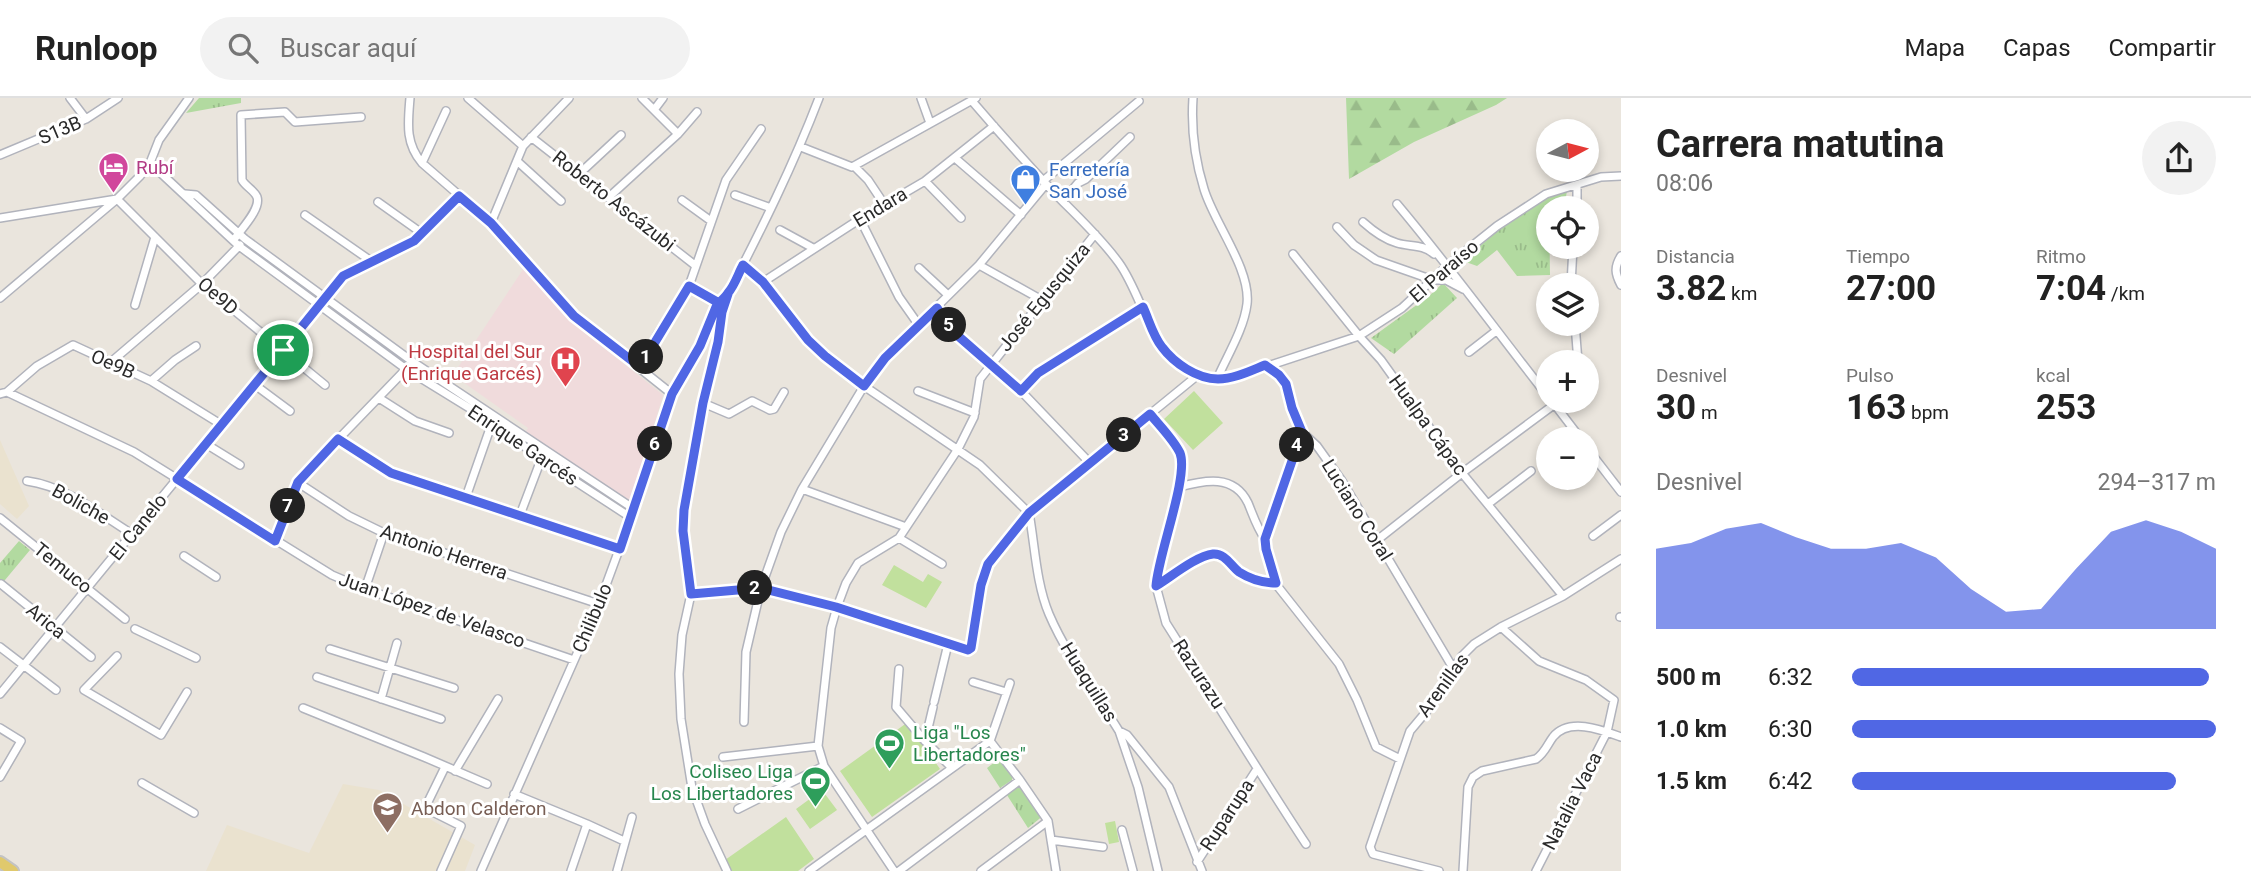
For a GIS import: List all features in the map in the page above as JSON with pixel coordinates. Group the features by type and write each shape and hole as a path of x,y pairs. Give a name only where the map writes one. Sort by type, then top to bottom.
{"main road":[{"path":"0,862 13,871"}],"street":[{"path":"70,98 86,119"},
{"name":"S13B","path":"0,155 86,119 118,98"},
{"path":"0,298 117,199 150,163 159,140 190,98"},
{"path":"410,98 408,139 413,152 422,163 491,223 574,316 672,394"},
{"path":"468,98 523,146"},
{"path":"491,223 523,146 569,98"},
{"path":"642,98 678,134"},
{"path":"654,110 663,98"},
{"name":"Chilibulo","path":"481,871 599,604 672,394 700,346 719,303 728,294 743,265 800,146 819,98"},
{"path":"921,98 930,123"},
{"path":"1193,98 1193,134 1204,189 1246,281 1247,304 1217,379"},
{"path":"800,146 850,167 854,166 974,99 994,126 1095,234 1119,264 1161,346 1175,360 1198,375 1217,379 1234,377 1265,365"},
{"path":"744,722 746,652 761,588 802,489 864,386 885,358 979,265 1045,182 1139,101"},
{"path":"422,163 446,111"},
{"path":"111,362 202,284 242,236 258,200 242,180 241,115 285,112 295,122 361,117"},
{"path":"609,197 678,134 697,112"},
{"name":"Endara","path":"763,282 813,248 925,181 994,126"},
{"path":"640,367 669,315 689,286 726,180 761,129"},
{"path":"579,174 621,135"},
{"name":"Roberto Ascázubi","path":"531,137 696,266"},
{"path":"1063,201 1078,183 1086,179 1130,137"},
{"path":"954,158 1021,215"},
{"path":"517,161 561,201"},
{"name":"Enrique Garcés","path":"150,163 236,243 413,362 493,419 541,458 630,517"},
{"path":"854,166 868,180 884,204"},
{"name":"El Paraíso","path":"1265,365 1359,336 1402,308 1433,280 1445,262 1546,194 1601,177 1621,176"},
{"path":"925,181 961,218"},
{"path":"1577,185 1577,196"},
{"name":"Enrique Garcés","path":"184,194 196,195 242,236 406,369 544,449 634,509"},
{"path":"735,195 771,208"},
{"name":"El Canelo","path":"0,694 343,276 414,241 459,196"},
{"path":"0,218 117,199"},
{"name":"Oe9D","path":"117,199 202,284 325,385"},
{"path":"682,200 711,221"},
{"path":"377,202 423,234"},
{"path":"1397,204 1536,380"},
{"path":"305,215 371,261"},
{"path":"860,219 899,297 918,324"},
{"path":"1363,222 1387,240 1424,247 1445,262"},
{"path":"1337,227 1354,245 1376,260 1433,280 1446,280 1467,291"},
{"path":"780,230 813,248"},
{"name":"José Egusquiza","path":"897,871 824,766 818,746 831,628 836,607 858,563 899,538 958,449 975,413 979,381 1095,234"},
{"path":"135,305 155,237"},
{"name":"Hualpa Cápac","path":"1293,254 1381,360 1462,473 1563,596"},
{"path":"1621,256 1616,266 1616,275 1621,285"},
{"path":"743,265 763,282 808,340 825,356 864,386 980,465 1029,513"},
{"path":"979,265 1042,300"},
{"path":"919,268 948,295"},
{"path":"689,286 719,303"},
{"path":"727,871 692,788 681,719 679,653 691,594 683,531 684,510 703,403 728,294"},
{"path":"1021,391 1038,373 1143,307"},
{"path":"937,308 957,335 1021,391 1089,462"},
{"path":"1469,352 1496,331"},
{"name":"Oe9B","path":"4,393 37,366 73,345 151,381 222,425"},
{"path":"151,381 196,346"},
{"path":"275,541 298,482 413,362"},
{"name":"Luciano Coral","path":"1265,365 1286,384 1302,432 1317,446 1342,481 1453,668"},
{"path":"691,594 761,588 836,607 968,650 971,648 981,585 988,564 1029,513 1198,375"},
{"path":"255,385 290,411"},
{"path":"918,391 975,413"},
{"path":"703,403 729,414 752,401 770,410 776,406 784,392"},
{"name":"Juan López de Velasco","path":"4,393 118,443 332,575 365,589 574,660"},
{"path":"379,398 415,421 449,433"},
{"path":"1376,541 1538,413"},
{"name":"Razurazu","path":"1150,414 1178,450 1182,465 1157,568 1156,586 1166,623 1306,844"},
{"path":"466,498 493,419"},
{"path":"1302,432 1265,539 1276,583 1339,664 1376,747 1400,759"},
{"path":"338,439 391,473 620,549"},
{"path":"206,444 240,465"},
{"path":"520,515 544,449"},
{"path":"1599,464 1621,492"},
{"path":"1488,504 1531,471"},
{"name":"Boliche","path":"27,481 48,485 132,534"},
{"path":"1179,486 1210,481 1232,484 1247,500 1265,539"},
{"name":"Antonio Herrera","path":"298,482 349,516 384,533 599,604"},
{"path":"802,489 906,527"},
{"name":"Huaquillas","path":"1029,513 1040,584 1048,613 1119,731 1127,734 1169,787 1202,871"},
{"path":"1593,536 1621,515"},
{"name":"Temuco","path":"0,518 125,619"},
{"path":"365,589 384,533"},
{"path":"899,538 942,564"},
{"path":"1156,586 1212,554 1223,556 1239,571 1253,579 1276,583"},
{"path":"184,556 216,577"},
{"name":"Arenillas","path":"1439,871 1373,854 1370,847 1410,731 1434,701 1453,668 1474,644 1501,627 1563,596 1620,561"},
{"name":"Arica","path":"1,584 91,657"},
{"name":"Natalia Vaca","path":"1501,627 1539,661 1586,680 1611,696 1614,706 1607,732 1536,871"},
{"path":"135,629 196,659"},
{"path":"381,699 397,643"},
{"path":"925,741 948,644"},
{"path":"0,647 56,690"},
{"path":"330,649 454,688"},
{"path":"117,656 84,690 161,735 187,692"},
{"path":"899,668 896,707 952,768"},
{"path":"317,677 441,719"},
{"path":"973,682 1006,692"},
{"path":"809,871 989,742 1010,683"},
{"path":"455,771 498,699"},
{"path":"303,709 487,784"},
{"path":"1463,871 1468,787 1473,777 1482,771 1536,759 1543,754 1553,736 1562,730 1586,726 1621,737"},
{"path":"0,728 21,741 0,777"},
{"path":"1119,731 1138,787 1158,871"},
{"path":"989,742 1048,821 1056,871"},
{"path":"723,757 818,746"},
{"path":"738,809 824,766"},
{"path":"441,871 461,826 425,808 445,767"},
{"name":"Ruparupa","path":"1197,862 1257,769"},
{"path":"897,871 1020,780"},
{"path":"142,783 194,813"},
{"path":"514,794 624,841"},
{"path":"617,871 632,817"},
{"path":"981,871 1048,821"},
{"path":"571,871 587,824"},
{"path":"1122,830 1133,871"},
{"path":"1051,841 1103,847"}],"shaded area":[{"name":"Hospital del Sur (Enrique Garcés)","path":"524,268 578,327 663,395 630,505 525,433 528,428 453,375"},
{"path":"0,440 29,506 17,519 0,504"},
{"name":"Abdon Calderon","path":"343,784 379,790 475,845 465,871 206,871 227,825 309,853"}],"green space":[{"path":"199,98 241,98 241,103 186,113"},
{"path":"1346,98 1507,98 1414,142 1349,179"},
{"path":"1567,191 1566,196 1552,196"},
{"path":"1536,204 1536,259 1550,259 1550,273 1517,276 1497,250 1477,266 1463,261 1499,230"},
{"path":"1443,283 1457,298 1394,354 1371,338 1429,296"},
{"path":"1194,391 1223,423 1193,450 1164,419"},
{"path":"19,541 30,550 0,586 0,563"},
{"path":"894,565 923,582 928,574 942,582 926,608 882,585"},
{"name":"Liga \"Los Libertadores\"","path":"908,722 940,769 872,817 840,771"},
{"path":"1000,758 1013,775 1012,780 1000,788 987,768"},
{"path":"1022,782 1044,815 1028,828 1005,792"},
{"name":"Coliseo Liga Los Libertadores","path":"822,790 837,810 810,829 796,809"},
{"path":"786,817 814,859 798,871 732,871 725,860"},
{"path":"1115,821 1119,842 1109,844 1105,823"}],"place":[{"name":"Rubí","path":"113,194"},
{"name":"Ferretería San José","path":"1026,207"},
{"name":"Hospital del Sur (Enrique Garcés)","path":"565,389"},
{"name":"Liga \"Los Libertadores\"","path":"890,770"},
{"name":"Coliseo Liga Los Libertadores","path":"816,809"},
{"name":"Abdon Calderon","path":"388,835"}],"route":[{"path":"283,350 177,479 275,541 294,488 338,439 391,473 620,549 672,394 700,346 716,307 728,294 743,265 763,282 808,340 864,386 885,358 937,308 957,335 1021,391 1038,373 1143,307 1161,346 1175,360 1198,375 1217,379 1234,377 1265,365 1279,375 1286,384 1302,432 1265,539 1276,583 1253,579 1239,571 1223,556 1212,554 1185,567 1156,586 1157,568 1182,465 1178,450 1150,414 1029,513 988,564 981,585 971,648 968,650 836,607 761,588 691,594 683,531 684,510 703,403 728,294 719,303 689,286 640,367 574,316 491,223 459,196 414,241 343,276 283,350"}]}
